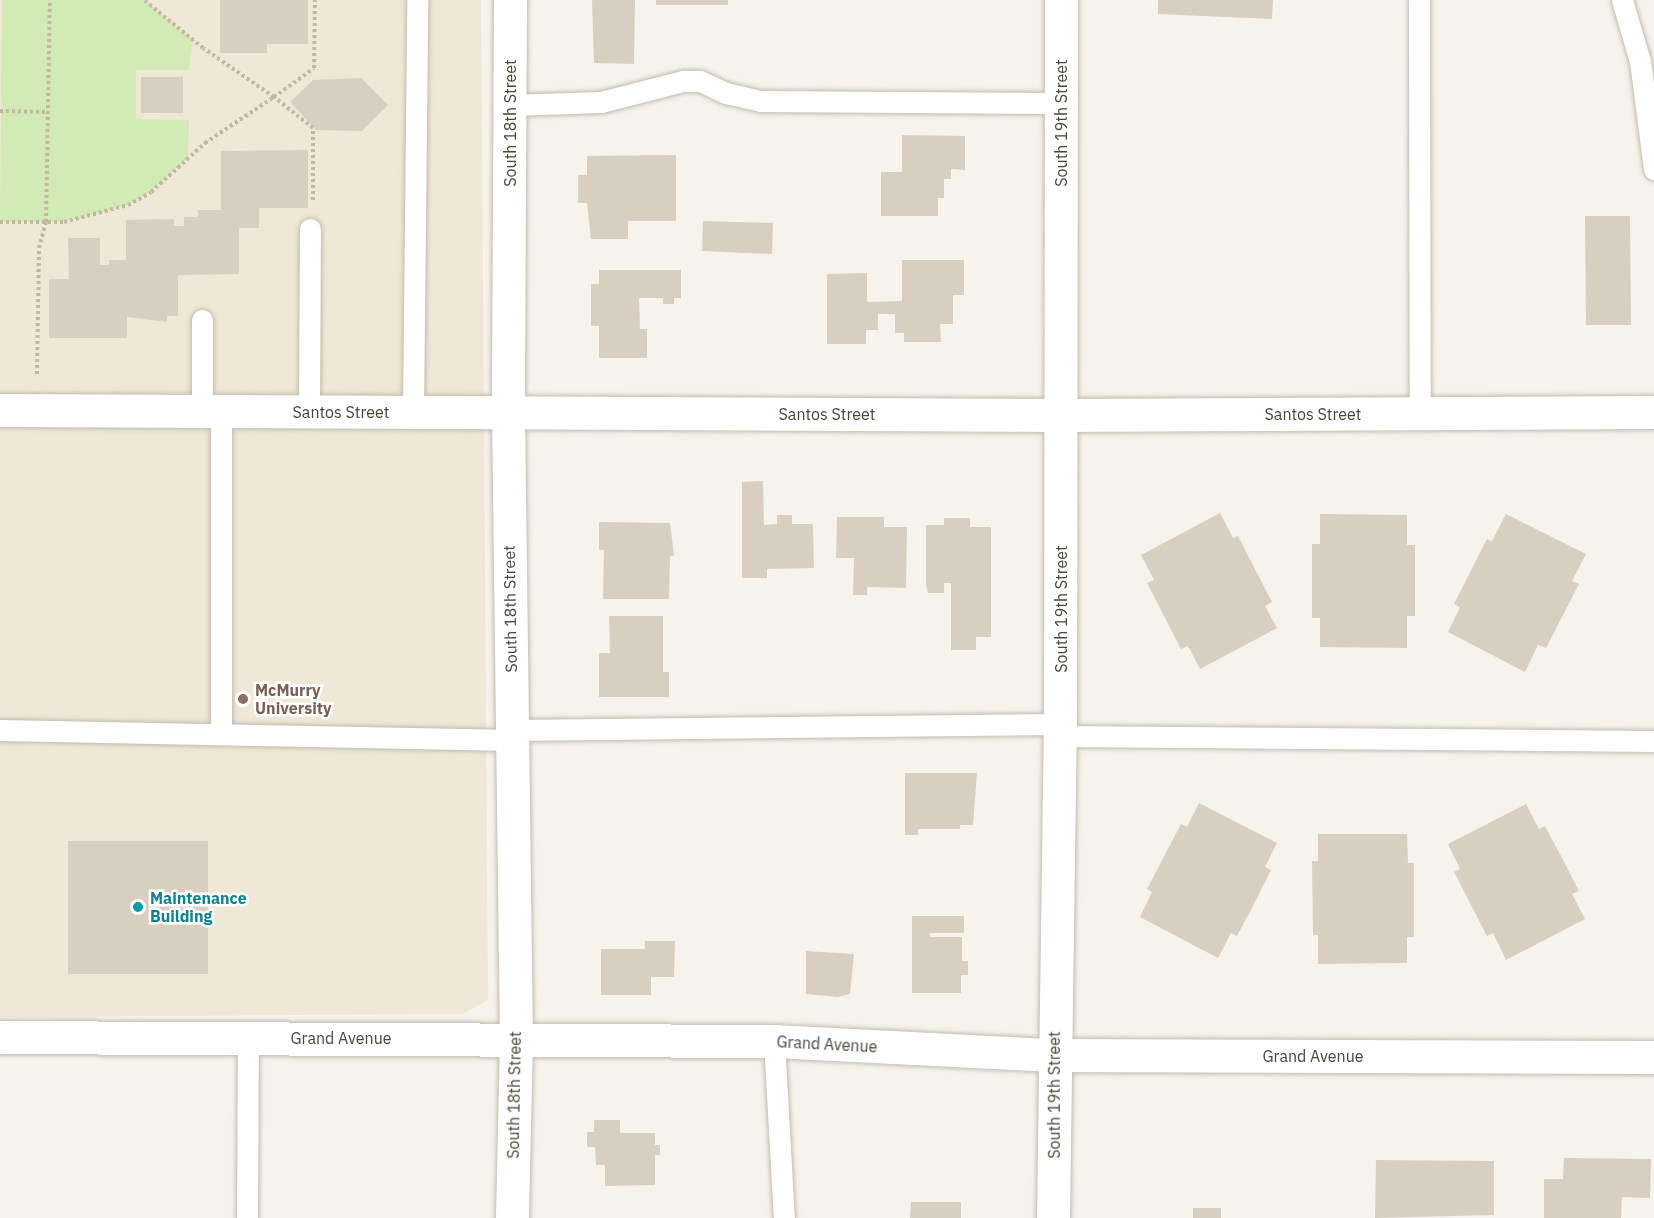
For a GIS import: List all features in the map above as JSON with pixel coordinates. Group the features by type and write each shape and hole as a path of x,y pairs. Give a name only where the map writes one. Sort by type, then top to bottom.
{"street":[{"name":"South 18th Street","path":"510,0 508,413 516,1039 512,1218"},
{"name":"South 19th Street","path":"1053,1218 1053,1055 1060,730 1061,0"},
{"name":"Santos Street","path":"0,410 1061,415 1654,412"},
{"name":"Grand Avenue","path":"0,1037 774,1041 1053,1055 1654,1057"}],"lane":[{"path":"413,413 417,0"},
{"path":"1419,0 1420,413"},
{"path":"1622,0 1640,61 1654,169"},
{"path":"510,105 601,102 683,81 700,81 726,93 760,101 1061,104"},
{"path":"309,412 311,219"},
{"path":"202,320 211,412 221,734"},
{"path":"0,730 221,734 512,735 1060,730 1654,741"},
{"path":"247,1218 248,1038"},
{"path":"774,1041 784,1218"}],"path":[{"path":"37,384 39,248 46,222 50,0"},
{"path":"144,0 203,48 274,97 313,128 311,219"},
{"path":"0,222 64,222 128,205 152,192 205,142 314,68 315,0"},
{"path":"0,111 47,112"}],"shaded area":[{"name":"McMurry University","path":"0,0 481,0 488,1000 463,1014 0,1017"}],"green space":[{"path":"2,0 144,0 193,39 189,70 136,70 136,119 189,120 188,158 151,192 128,205 64,222 0,222"}],"building":[{"path":"220,0 308,0 308,44 267,44 267,53 220,53"},
{"path":"592,0 635,0 634,64 594,63"},
{"path":"656,0 728,0 728,5 656,5"},
{"path":"1158,0 1273,0 1272,19 1158,14"},
{"path":"141,77 183,77 183,113 141,113"},
{"path":"361,78 388,105 362,131 316,130 290,102 313,80"},
{"path":"902,135 965,136 965,170 951,169 951,179 944,179 944,198 938,198 938,216 881,216 881,172 902,172"},
{"path":"308,150 308,208 259,208 259,228 239,228 239,274 178,275 178,316 167,316 167,322 127,317 127,338 49,338 49,279 69,279 68,238 100,238 100,265 109,265 109,260 126,260 126,220 174,219 174,226 184,226 184,217 198,217 198,210 221,210 221,151"},
{"path":"676,155 676,221 628,221 628,239 591,239 587,203 578,203 578,175 587,175 587,156"},
{"path":"1585,216 1630,216 1631,325 1586,325"},
{"path":"703,221 773,223 772,254 702,251"},
{"path":"902,260 964,260 964,295 953,295 953,324 940,324 941,342 904,342 904,333 895,333 895,314 878,314 878,330 866,330 866,344 827,344 827,274 867,273 867,302 902,301"},
{"path":"599,270 681,270 681,298 674,298 674,304 663,304 663,298 639,298 640,329 647,329 647,358 599,358 599,326 591,326 591,284 599,284"},
{"path":"763,481 764,525 777,524 777,515 792,515 792,524 813,524 814,568 767,569 767,578 742,578 742,482"},
{"path":"1220,513 1233,538 1238,536 1272,602 1265,606 1277,628 1200,669 1188,646 1181,649 1147,583 1154,580 1141,555"},
{"path":"1320,514 1407,515 1407,545 1415,545 1415,616 1407,616 1407,648 1320,647 1320,618 1312,618 1312,544 1320,544"},
{"path":"1506,514 1586,554 1572,581 1579,584 1546,648 1538,645 1525,672 1448,632 1460,607 1454,604 1487,539 1492,541"},
{"path":"837,517 884,517 884,527 907,527 906,588 867,587 867,595 853,595 854,558 836,558"},
{"path":"944,518 970,518 970,527 991,527 991,637 976,637 976,650 951,650 951,583 944,583 944,593 928,593 926,525 944,525"},
{"path":"599,522 670,523 674,556 670,556 669,599 603,599 604,550 599,550"},
{"path":"609,616 663,616 663,672 669,672 669,697 599,697 599,653 610,653"},
{"path":"905,773 977,773 973,825 960,825 960,829 918,829 918,835 905,835"},
{"path":"1199,803 1277,843 1265,867 1271,870 1254,904 1237,936 1231,933 1218,958 1140,917 1152,892 1147,889 1181,824 1187,827"},
{"path":"1526,804 1539,829 1545,826 1579,891 1572,894 1585,919 1506,960 1493,933 1487,936 1454,872 1460,869 1448,844"},
{"path":"1318,834 1407,834 1408,863 1414,863 1414,937 1407,937 1407,963 1318,964 1318,935 1313,935 1312,861 1318,861"},
{"name":"Maintenance Building","path":"68,841 208,841 208,974 68,974"},
{"path":"912,916 964,916 964,933 930,933 930,937 962,937 962,961 968,961 968,975 961,975 961,993 912,993"},
{"path":"645,941 675,941 674,977 651,977 651,995 601,995 601,949 645,949"},
{"path":"806,951 854,954 850,994 838,997 806,994"},
{"path":"594,1120 620,1120 620,1133 655,1133 655,1145 660,1145 660,1155 655,1155 655,1185 605,1186 605,1165 596,1165 595,1147 587,1147 587,1132 594,1132"},
{"path":"1564,1158 1651,1159 1650,1198 1622,1197 1621,1218 1544,1218 1544,1179 1563,1179"},
{"path":"1376,1160 1494,1161 1494,1215 1375,1218"},
{"path":"911,1202 961,1202 961,1218 910,1218"},
{"path":"1193,1208 1221,1208 1221,1218 1193,1218"}],"place":[{"name":"McMurry University","path":"243,699"},
{"name":"Maintenance Building","path":"138,907"}]}
